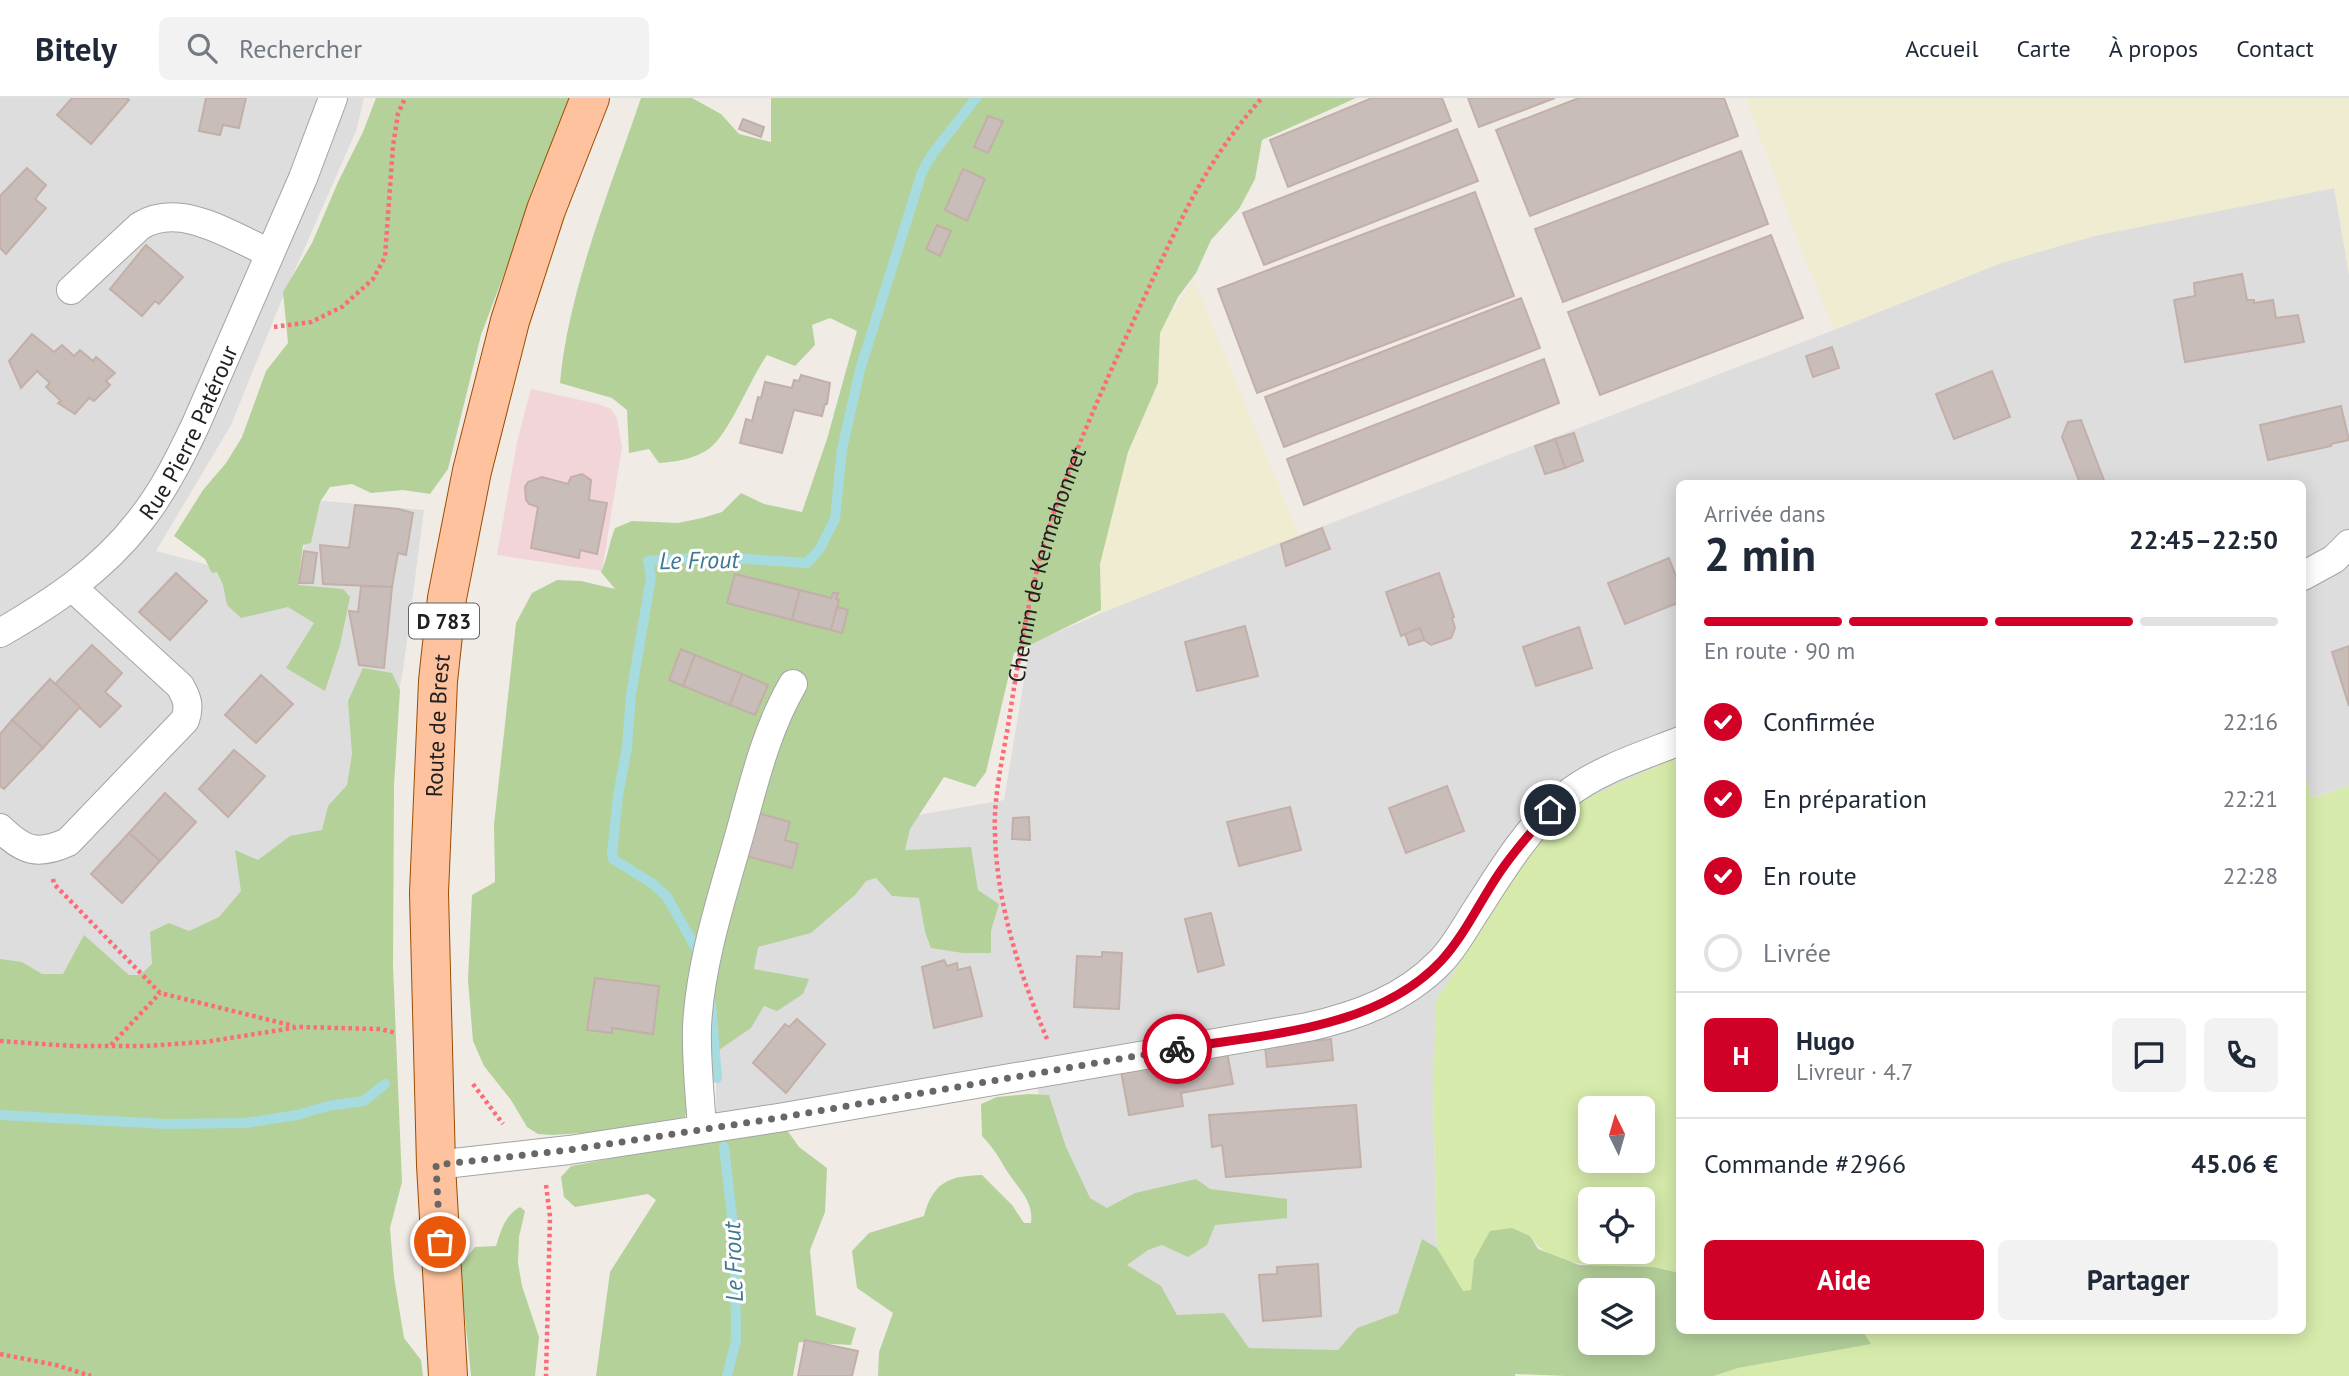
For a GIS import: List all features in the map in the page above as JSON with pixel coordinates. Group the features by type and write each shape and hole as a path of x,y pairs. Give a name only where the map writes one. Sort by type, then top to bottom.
{"main road":[{"name":"Route de Brest","path":"448,1376 431,1031 430,847 438,681 447,598 472,471 513,310 546,210 590,98"}],"street":[{"name":"Rue Pierre Patérour","path":"0,633 51,603 72,587 124,540 155,499 177,462 239,326 308,167 333,98"},
{"path":"71,290 139,226 163,216 193,219 270,253"},
{"path":"2306,574 2334,559 2349,544"},
{"path":"0,828 19,846 42,851 50,851 68,842 185,720 189,709 187,698 180,686 72,587"},
{"path":"702,1129 697,1027 706,968 754,779 778,711 793,684"},
{"path":"436,1165 539,1154 778,1118 1308,1027 1359,1014 1383,1003 1439,963 1454,945 1519,846 1566,795 1594,777 1676,743"}],"path":[{"path":"239,326 267,328 311,322 342,307 373,279 386,257 393,146 398,114 405,98"},
{"name":"Chemin de Kermahonnet","path":"1060,1068 1023,979 1009,930 996,860 995,831 1002,763 1025,630 1053,514 1083,436 1132,325 1184,213 1211,163 1242,120 1262,98"},
{"path":"54,884 160,993 299,1027"},
{"path":"111,1046 160,993"},
{"path":"0,1041 72,1046 145,1046 205,1042 299,1027 380,1029 392,1033 431,1031"},
{"path":"470,1079 504,1126 539,1154 544,1169 550,1217 546,1376"},
{"path":"0,1354 56,1365 91,1376"}],"shaded area":[{"path":"0,98 364,98 356,131 280,304 231,425 156,551 296,588 314,500 424,510 403,671 385,759 334,865 168,982 0,993"},
{"path":"1746,98 2349,98 2349,274 2334,188 2095,236 2001,263 1834,330"},
{"path":"2335,188 2349,274 2349,786 2311,798 2306,780 2306,480 1676,480 1676,758 1433,1094 1437,1248 1435,1376 1126,1376 1079,1252 1037,1087 716,1116 716,934 890,820 1004,800 1030,644 1136,598 1834,330 2001,263 2095,235"},
{"path":"1194,280 1299,535 1081,621 1079,585 1152,341"},
{"path":"531,389 598,404 611,409 617,418 622,447 602,571 497,555 517,442"}],"green space":[{"path":"376,98 574,98 481,335 448,469 430,494 403,490 371,493 352,484 330,487 320,502 311,543 303,545 298,585 343,589 350,597 340,645 325,691 286,668 314,623 288,607 241,618 227,605 217,572 212,573 205,559 174,536 203,490 226,463 242,437 266,371 288,343 283,292 312,243"},
{"path":"641,98 692,98 721,114 739,134 771,142 771,98 1356,98 1262,140 1255,179 1239,209 1211,240 1196,273 1178,297 1160,333 1158,383 1128,452 1100,564 1101,610 1014,653 986,772 975,787 944,777 910,829 905,850 971,847 978,890 999,904 991,931 991,953 963,953 931,948 925,932 919,898 892,896 876,878 866,881 856,894 811,933 758,947 754,969 809,979 803,994 777,1011 764,1006 751,1028 697,1065 685,1117 626,1130 538,1134 527,1127 511,1100 484,1066 473,1041 468,980 472,895 495,882 494,825 516,623 532,593 557,580 581,581 615,589 601,572 615,528 632,521 678,523 702,518 722,512 741,493 764,504 802,512 827,439 857,331 830,318 812,325 815,345 795,366 767,355 717,440 704,452 678,461 659,463 649,449 629,453 627,410 612,398 560,383 581,276"},
{"path":"363,668 392,673 400,690 394,786 393,966 402,1182 390,1228 394,1277 404,1338 421,1360 423,1376 0,1376 0,959 22,962 42,974 63,974 84,935 129,975 140,975 152,964 150,932 169,923 189,931 219,917 241,891 235,850 258,860 290,836 322,830 328,806 347,785 352,754 348,701"},
{"path":"1676,758 1676,1272 1653,1267 1586,1264 1655,1264 1655,1187 1578,1187 1578,1263 1554,1256 1541,1248 1530,1236 1474,1260 1471,1290 1463,1292 1437,1248 1433,1094 1436,1001 1526,858 1578,802"},
{"path":"2306,779 2312,798 2349,786 2349,1376 1714,1376 1737,1368 1870,1344 1864,1334 2306,1334"},
{"path":"1049,1095 1066,1147 1090,1198 1107,1208 1135,1193 1196,1179 1210,1189 1287,1199 1287,1218 1215,1225 1207,1245 1188,1257 1162,1245 1148,1250 1127,1265 1161,1286 1177,1315 1224,1313 1249,1348 1338,1350 1357,1328 1398,1313 1422,1239 1437,1248 1463,1291 1471,1290 1474,1260 1490,1231 1512,1228 1530,1236 1538,1249 1579,1265 1654,1267 1676,1272 1676,1334 1865,1334 1871,1344 1738,1368 1714,1376 878,1376 879,1352 893,1313 857,1288 852,1251 869,1233 924,1216 932,1195 944,1183 960,1177 982,1175 1012,1205 1024,1223 1031,1223 1027,1200 982,1136 981,1104 997,1097"},
{"path":"784,1126 799,1147 827,1168 825,1212 810,1250 816,1315 856,1328 851,1345 799,1342 793,1376 596,1376 610,1272 656,1200 648,1194 575,1207 564,1197 561,1177 571,1166"},
{"path":"520,1207 525,1211 519,1237 518,1263 522,1286 539,1337 535,1376 471,1376 461,1265 475,1247 496,1246 507,1219"}],"building":[{"path":"72,98 129,100 91,144 57,115"},
{"path":"206,98 246,98 239,128 223,125 220,135 199,131"},
{"path":"1372,98 1442,98 1451,121 1288,187 1270,140"},
{"path":"1468,98 1555,98 1479,127"},
{"path":"1579,98 1724,98 1738,136 1530,216 1496,130"},
{"path":"988,116 1003,121 988,153 974,147"},
{"path":"743,119 764,127 761,137 739,129"},
{"path":"1457,129 1478,181 1264,265 1243,213"},
{"path":"1741,151 1768,224 1563,302 1535,229"},
{"path":"27,168 46,185 35,199 46,208 6,254 0,248 0,196"},
{"path":"963,169 985,179 967,221 945,210"},
{"path":"1475,192 1514,296 1257,393 1218,289"},
{"path":"937,225 951,231 940,256 926,249"},
{"path":"1771,235 1803,318 1600,395 1568,312"},
{"path":"146,245 183,277 159,304 155,301 142,316 110,289"},
{"path":"2242,274 2247,300 2254,300 2254,303 2273,300 2276,318 2298,315 2304,342 2185,362 2174,300 2195,296 2194,283"},
{"path":"1521,298 1540,348 1284,447 1265,397"},
{"path":"32,334 54,352 62,345 74,356 80,350 93,361 96,357 115,373 106,381 110,385 94,401 89,398 75,414 58,403 61,401 46,387 50,383 37,371 21,388 9,361"},
{"path":"1832,347 1839,368 1813,377 1806,356"},
{"path":"1544,359 1559,403 1304,505 1287,459"},
{"path":"1992,371 2010,417 1954,439 1936,394"},
{"path":"801,375 830,383 822,416 794,410 782,453 740,443 746,419 752,421 765,382 792,388 794,380 799,381"},
{"path":"2341,406 2349,440 2268,460 2260,425"},
{"path":"2081,420 2104,480 2079,480 2062,437 2068,422"},
{"path":"1574,433 1583,461 1565,468 1555,439"},
{"path":"1555,439 1565,468 1545,474 1535,446"},
{"path":"582,474 591,480 589,500 607,503 597,554 580,550 579,558 531,548 538,507 526,500 525,487 528,482 542,477 568,484 571,477"},
{"path":"355,505 413,513 406,555 398,553 392,587 323,584 320,545 349,548"},
{"path":"1322,528 1330,549 1286,566 1281,544"},
{"path":"304,551 317,553 313,583 299,583"},
{"path":"1669,558 1676,576 1676,604 1625,624 1608,583"},
{"path":"176,573 207,601 170,640 139,612"},
{"path":"1439,573 1454,617 1455,628 1451,638 1431,645 1424,640 1420,628 1401,636 1386,592"},
{"path":"735,574 800,590 792,620 727,603"},
{"path":"361,586 392,587 384,668 359,665 349,611 358,612"},
{"path":"800,590 831,598 833,593 838,593 836,599 839,600 831,630 792,620"},
{"path":"837,607 848,610 842,633 831,630"},
{"path":"1245,626 1258,676 1197,691 1185,642"},
{"path":"1579,627 1592,668 1536,686 1523,647"},
{"path":"1420,628 1424,640 1409,645 1405,634"},
{"path":"92,645 122,673 105,692 121,706 100,727 55,684"},
{"path":"2349,646 2349,706 2332,652"},
{"path":"681,649 695,655 683,686 669,680"},
{"path":"695,655 742,674 730,705 683,686"},
{"path":"742,674 768,685 755,715 730,705"},
{"path":"261,675 293,704 256,743 225,715"},
{"path":"50,679 80,707 43,748 12,720"},
{"path":"12,720 43,748 4,789 0,786 0,734"},
{"path":"234,750 265,776 228,817 199,789"},
{"path":"1447,786 1464,831 1406,853 1389,808"},
{"path":"165,793 196,822 160,861 129,833"},
{"path":"1290,807 1301,850 1239,866 1227,822"},
{"path":"754,812 790,822 785,840 798,844 792,868 742,855"},
{"path":"1029,817 1030,840 1012,839 1013,818"},
{"path":"129,833 160,861 122,903 91,874"},
{"path":"1211,913 1224,965 1198,972 1185,919"},
{"path":"1102,952 1122,953 1119,1009 1074,1007 1077,956 1102,957"},
{"path":"944,960 947,966 957,963 958,970 970,967 982,1016 934,1028 922,967"},
{"path":"595,978 659,986 653,1034 612,1028 612,1033 587,1030"},
{"path":"797,1019 825,1044 786,1093 753,1063 785,1024 789,1027"},
{"path":"1331,1039 1333,1060 1267,1067 1265,1046"},
{"path":"1227,1052 1233,1084 1181,1093 1183,1106 1129,1115 1121,1071"},
{"path":"1356,1105 1361,1167 1226,1177 1222,1145 1212,1147 1209,1115"},
{"path":"1318,1264 1321,1316 1263,1321 1259,1275 1277,1274 1277,1267"},
{"path":"805,1340 858,1351 852,1376 798,1376"}],"waterway":[{"name":"Le Frout","path":"701,957 667,897 653,884 613,859 612,853 627,747 631,695 651,577 648,561 708,558 807,563 819,550 835,519 842,449 860,370 922,172 933,153 976,98"},
{"name":"Le Frout","path":"711,1004 717,1078"},
{"path":"0,1115 165,1124 246,1123 364,1101 385,1084"},
{"name":"Le Frout","path":"724,1147 735,1243 736,1340 727,1376"}],"way so far":[{"path":"440,1242 436,1165 569,1150 778,1118 1177,1049"}],"route":[{"path":"1177,1049 1336,1021 1359,1014 1406,989 1447,954 1500,872 1550,810"}]}
